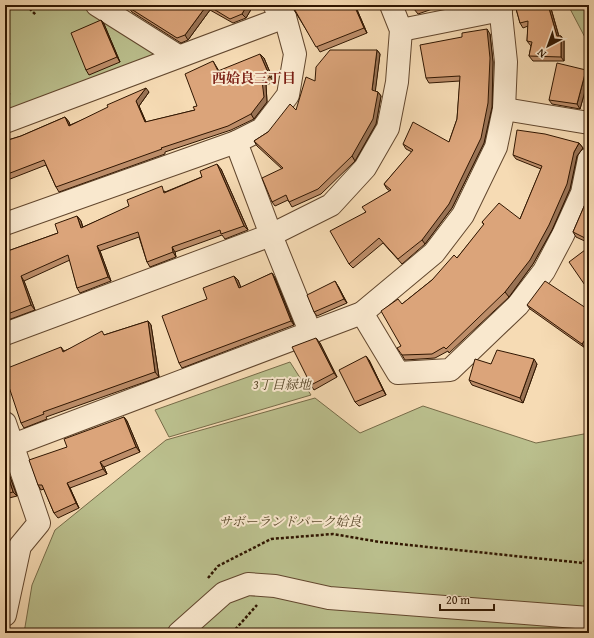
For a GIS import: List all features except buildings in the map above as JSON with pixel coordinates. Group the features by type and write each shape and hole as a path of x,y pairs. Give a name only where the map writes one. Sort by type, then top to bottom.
{"street":[{"path":"97,5 178,56"},
{"path":"5,334 271,236 331,205 365,168 388,128 398,82 401,30 391,5"},
{"path":"9,446 362,314 434,253 463,215 496,147 504,109 506,62 501,7 401,30"},
{"path":"5,122 178,56 279,11 295,54 288,95 262,129 236,142 5,224"},
{"path":"504,109 589,124"},
{"path":"236,142 271,236 311,334"},
{"path":"362,314 398,373 450,370 518,305 544,271 564,235 582,193 589,159"},
{"path":"5,423 9,446 39,523 13,549 5,615"},
{"path":"179,633 224,593 248,584 275,586 329,598 589,618"}],"path":[{"path":"26,5 36,14"},
{"path":"5,96 10,93"},
{"path":"203,584 218,566 271,539 279,538 332,534 380,542 583,562 589,554"},
{"path":"232,633 275,586"}],"green space":[{"path":"5,5 89,5 166,55 5,118"},
{"path":"568,5 589,5 589,45"},
{"name":"3丁目緑地","path":"290,362 311,395 169,437 155,410"},
{"name":"サボーランドパーク姶良","path":"315,398 360,433 423,406 536,443 589,433 589,633 24,633 32,585 55,530 166,440"}],"district":[{"name":"西姶良三丁目","path":"254,78"}]}
